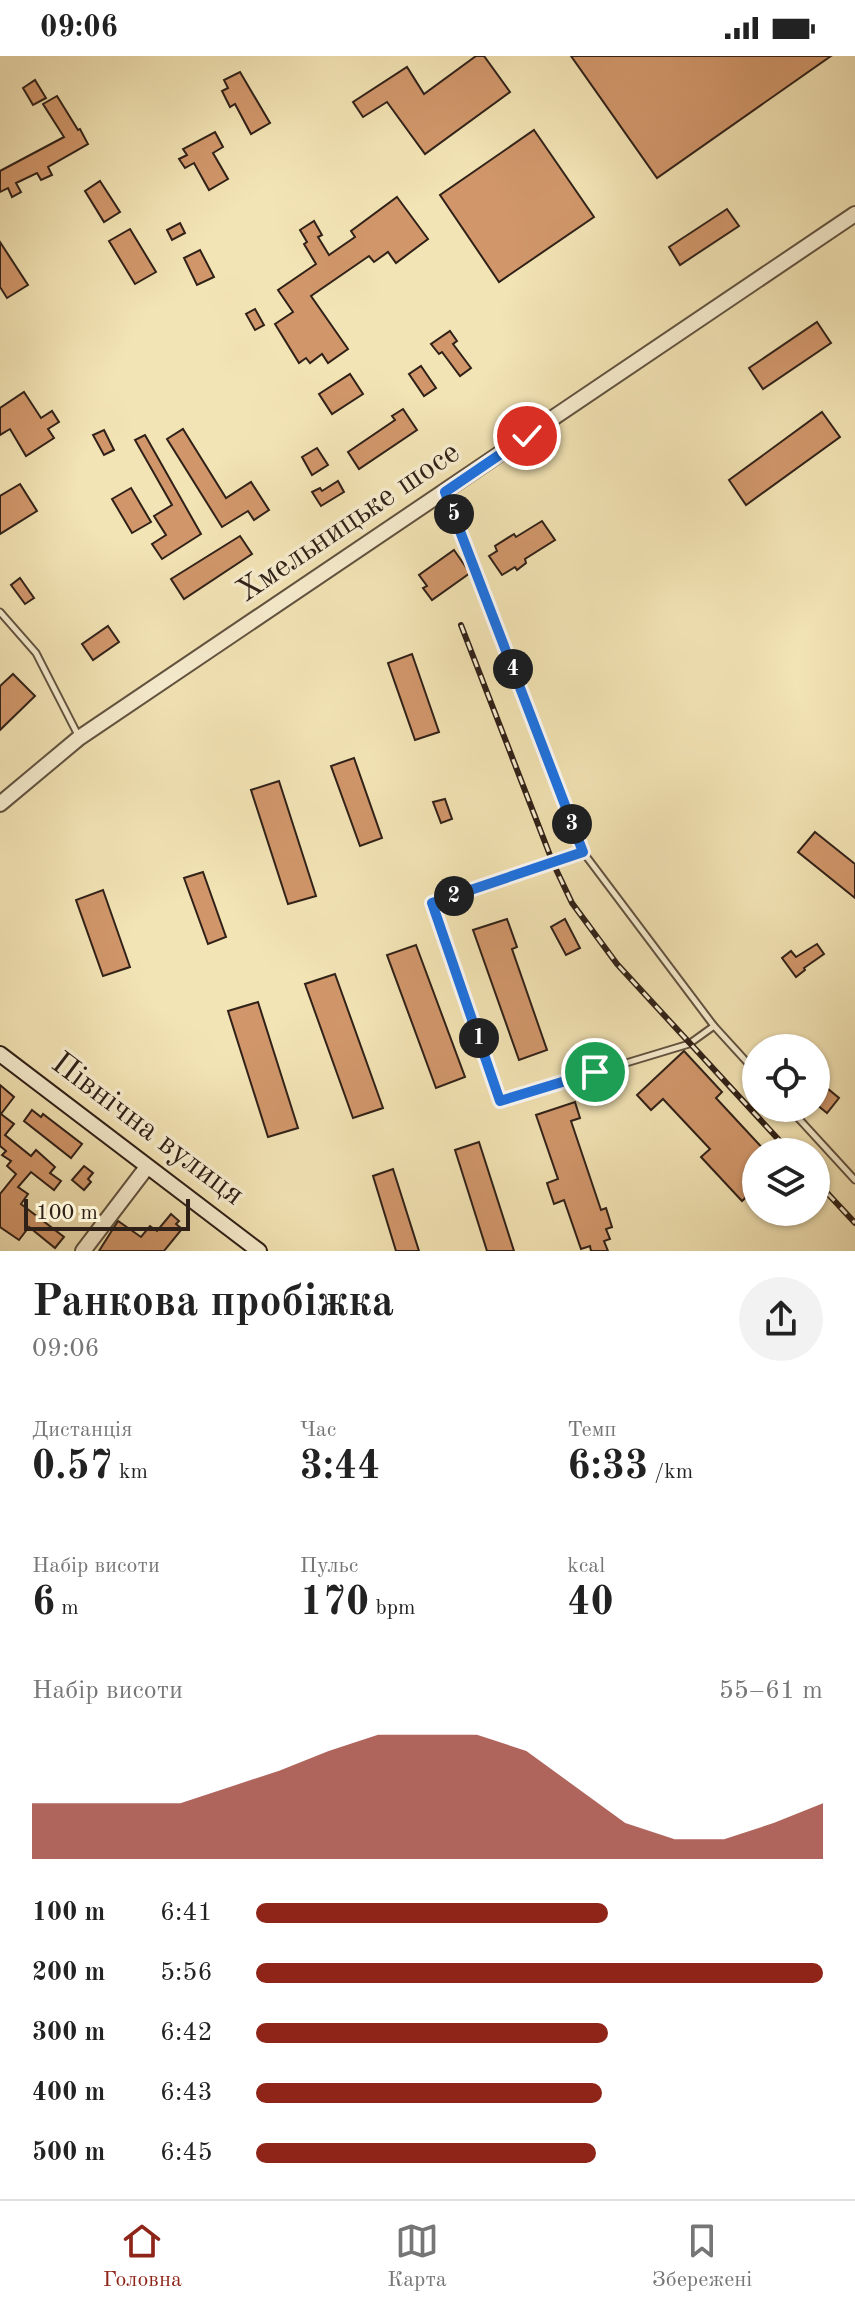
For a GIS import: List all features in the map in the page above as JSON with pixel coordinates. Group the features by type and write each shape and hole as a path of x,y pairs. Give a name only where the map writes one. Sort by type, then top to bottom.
{"street":[{"name":"Хмельницьке шосе","path":"0,804 79,738 855,214"},
{"name":"Північна вулиця","path":"0,1054 259,1251"},
{"path":"83,1251 147,1167"}],"lane":[{"path":"445,492 583,852 714,1026 742,1057"},
{"path":"0,612 45,666 79,738"},
{"path":"583,852 432,903 500,1101 689,1044 714,1026"},
{"path":"802,1122 855,1180"}],"building":[{"path":"476,56 484,56 510,92 425,154 387,102 363,117 353,102 407,67 424,94"},
{"path":"571,56 831,56 657,178"},
{"path":"240,72 270,123 251,134 235,104 230,107 222,91 228,88 224,80"},
{"path":"35,80 46,98 33,105 23,88"},
{"path":"57,96 88,144 48,167 52,175 41,180 37,173 16,183 21,192 12,197 8,188 0,192 0,171 64,137 43,104"},
{"path":"534,130 594,217 499,282 440,195"},
{"path":"215,132 223,147 213,153 228,179 209,190 194,163 185,168 179,159 187,155 183,149"},
{"path":"100,181 120,212 104,222 85,191"},
{"path":"397,197 428,239 396,263 388,252 374,262 369,256 311,296 348,349 328,363 322,354 310,363 306,358 299,363 275,324 293,312 278,290 316,264 300,230 314,221 322,235 318,237 329,255 355,237 351,231"},
{"path":"727,209 739,226 680,265 669,247"},
{"path":"180,223 185,233 172,240 167,230"},
{"path":"130,229 156,272 135,284 109,241"},
{"path":"0,242 28,285 7,298 0,287"},
{"path":"200,250 214,277 197,285 184,258"},
{"path":"255,309 264,325 255,330 246,314"},
{"path":"817,322 831,343 763,389 749,368"},
{"path":"450,331 457,341 453,344 471,368 460,376 442,352 439,354 431,344"},
{"path":"421,366 436,388 424,396 409,374"},
{"path":"350,374 363,394 332,414 319,394"},
{"path":"24,392 41,418 52,411 59,422 48,429 54,438 26,456 10,429 0,435 0,408"},
{"path":"403,409 417,430 359,469 348,452 395,420 392,416"},
{"path":"822,412 840,437 746,505 729,480"},
{"path":"183,429 226,498 251,482 269,510 254,520 248,511 222,527 167,439"},
{"path":"104,430 114,450 104,455 93,435"},
{"path":"145,435 201,534 162,559 152,544 166,535 154,516 172,505 135,440"},
{"path":"317,448 328,465 312,475 302,457"},
{"path":"338,481 344,492 321,506 312,492 320,488 322,491"},
{"path":"20,484 37,511 0,534 0,496"},
{"path":"131,488 151,522 132,533 112,499"},
{"path":"542,521 555,540 525,559 526,563 517,570 515,567 502,575 489,556 497,551 495,546"},
{"path":"240,536 252,554 184,599 171,579"},
{"path":"454,550 470,573 432,600 423,588 427,586 419,575"},
{"path":"20,578 34,598 25,604 11,585"},
{"path":"108,626 119,642 93,660 82,644"},
{"path":"412,654 439,732 415,740 388,663"},
{"path":"13,674 35,696 0,730 0,686"},
{"path":"354,758 382,838 360,846 331,766"},
{"path":"279,781 316,896 288,904 251,790"},
{"path":"445,799 452,819 441,823 433,802"},
{"path":"815,832 855,864 855,898 798,852"},
{"path":"203,872 226,937 208,944 184,878"},
{"path":"103,890 130,967 103,976 76,900"},
{"path":"507,919 517,947 512,949 547,1050 519,1060 473,930"},
{"path":"565,919 580,948 566,955 551,927"},
{"path":"817,944 824,954 796,977 782,958 791,951 796,957"},
{"path":"416,945 465,1077 436,1088 387,955"},
{"path":"335,974 383,1108 353,1118 305,984"},
{"path":"258,1002 298,1128 268,1137 228,1011"},
{"path":"684,1051 722,1092 716,1098 753,1138 742,1138 742,1201 701,1157 710,1149 663,1099 651,1110 637,1095"},
{"path":"0,1085 14,1097 1,1114 14,1124 5,1135 31,1156 36,1150 55,1167 50,1173 61,1181 54,1190 31,1172 18,1187 28,1194 21,1204 64,1237 55,1248 29,1227 19,1240 0,1227 0,1194 16,1174 7,1166 11,1161 2,1155 6,1151 0,1146"},
{"path":"830,1091 839,1098 830,1109"},
{"path":"575,1102 580,1118 571,1121 601,1210 606,1208 612,1227 606,1229 610,1239 604,1241 608,1251 591,1251 590,1246 581,1249 564,1200 554,1204 547,1183 558,1179 536,1115"},
{"path":"32,1110 41,1117 43,1114 82,1144 71,1158 24,1121"},
{"path":"479,1142 514,1251 487,1251 455,1150"},
{"path":"84,1166 93,1173 88,1179 91,1182 84,1190 72,1180"},
{"path":"393,1169 419,1251 396,1251 373,1176"},
{"path":"171,1214 182,1229 164,1251 99,1251 118,1221 141,1237 150,1226 157,1231"}],"railway":[{"path":"461,625 553,863 572,903 617,964 777,1138"},
{"path":"830,1196 855,1223"}],"route":[{"path":"527,436 445,492 583,852 432,903 500,1101 595,1072"}]}
